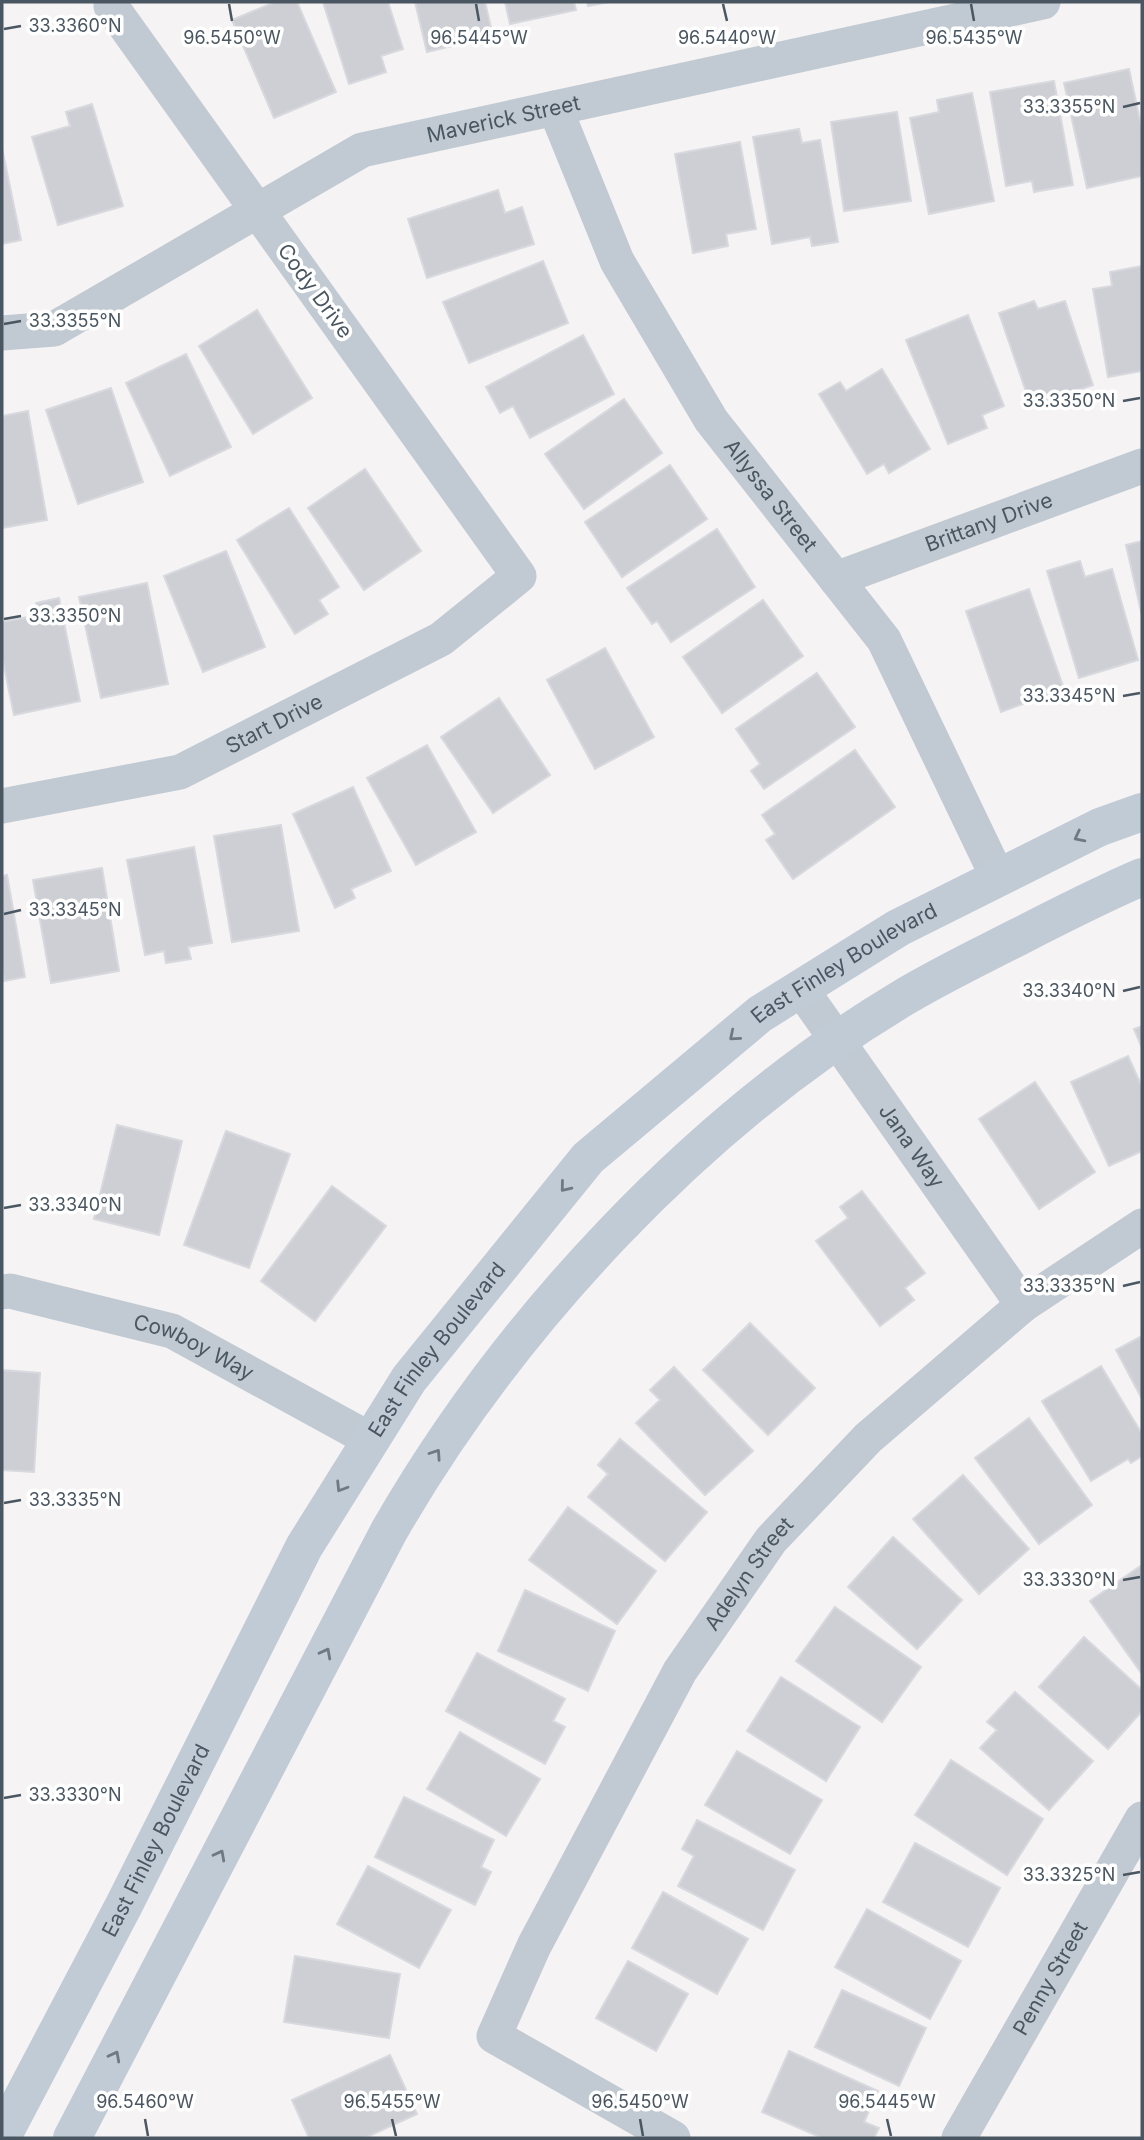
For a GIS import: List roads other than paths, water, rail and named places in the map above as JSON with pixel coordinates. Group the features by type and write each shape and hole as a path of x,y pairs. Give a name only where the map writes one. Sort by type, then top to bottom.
{"street":[{"name":"Maverick Street","path":"2,333 54,328 362,150 1043,2"},
{"name":"Cody Drive","path":"111,6 519,576"},
{"name":"Allyssa Street","path":"555,108 617,261 705,409 884,640 998,878"},
{"name":"Brittany Drive","path":"836,579 1142,467"},
{"name":"Start Drive","path":"2,806 180,772 441,639 519,576"},
{"name":"East Finley Boulevard","path":"2,2137 124,1905 304,1547 409,1380 588,1158 760,1014 898,928 1100,827 1142,812"},
{"path":"72,2138 389,1531 417,1483 496,1370 600,1248 735,1119 788,1076 901,999 1111,890 1142,877"},
{"name":"Jana Way","path":"801,989 1023,1305"},
{"name":"Adelyn Street","path":"673,2138 494,2036 534,1946 680,1671 771,1540 867,1438 1023,1305 1142,1226"},
{"name":"Cowboy Way","path":"2,1292 10,1291 172,1331 371,1440"},
{"name":"Penny Street","path":"959,2138 1142,1819"}]}
